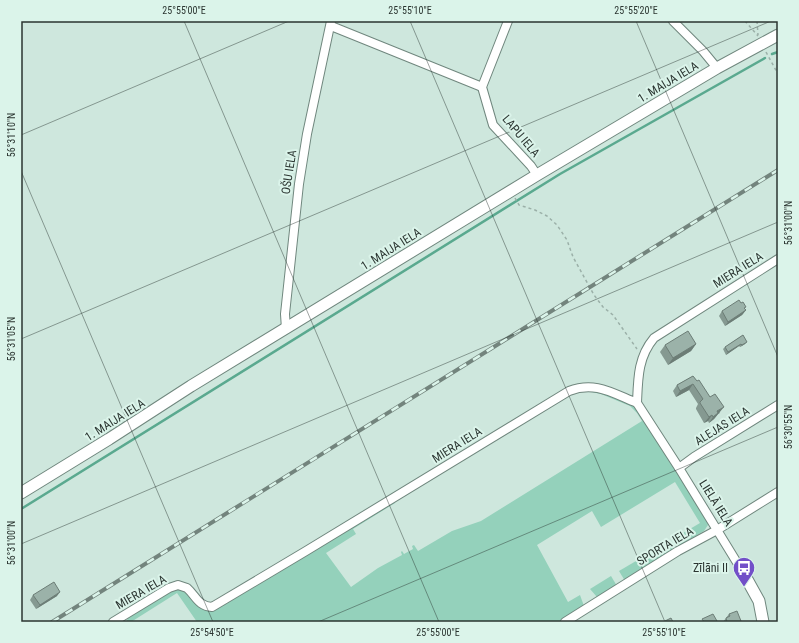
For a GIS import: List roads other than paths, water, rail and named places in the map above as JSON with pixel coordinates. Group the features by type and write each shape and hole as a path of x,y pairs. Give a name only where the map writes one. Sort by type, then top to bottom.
{"street":[{"path":"331,23 482,87 508,21"},
{"path":"673,21 704,51 717,68"},
{"name":"OŠU IELA","path":"286,329 285,314 299,184 307,134 331,23"},
{"name":"1. MAIJA IELA","path":"21,493 191,386 537,175 717,68 778,35"},
{"name":"LAPU IELA","path":"482,87 493,125 531,166 537,175"},
{"name":"MIERA IELA","path":"113,622 169,588 178,585 186,588 206,607 212,607 306,552 569,391 581,387 593,386 637,403 640,362 648,344 661,332 778,259"},
{"name":"LIELĀ IELA","path":"637,403 680,468 744,574 759,601 762,609 763,622"},
{"name":"ALEJAS IELA","path":"680,468 694,457 778,405"},
{"name":"SPORTA IELA","path":"569,621 678,551 718,530 778,492"}],"waterway":[{"path":"772,54 778,52"},
{"path":"21,509 560,174 765,58"}],"railway":[{"path":"52,622 778,170"}],"place":[{"name":"Zīlāni II","path":"744,588"}]}
